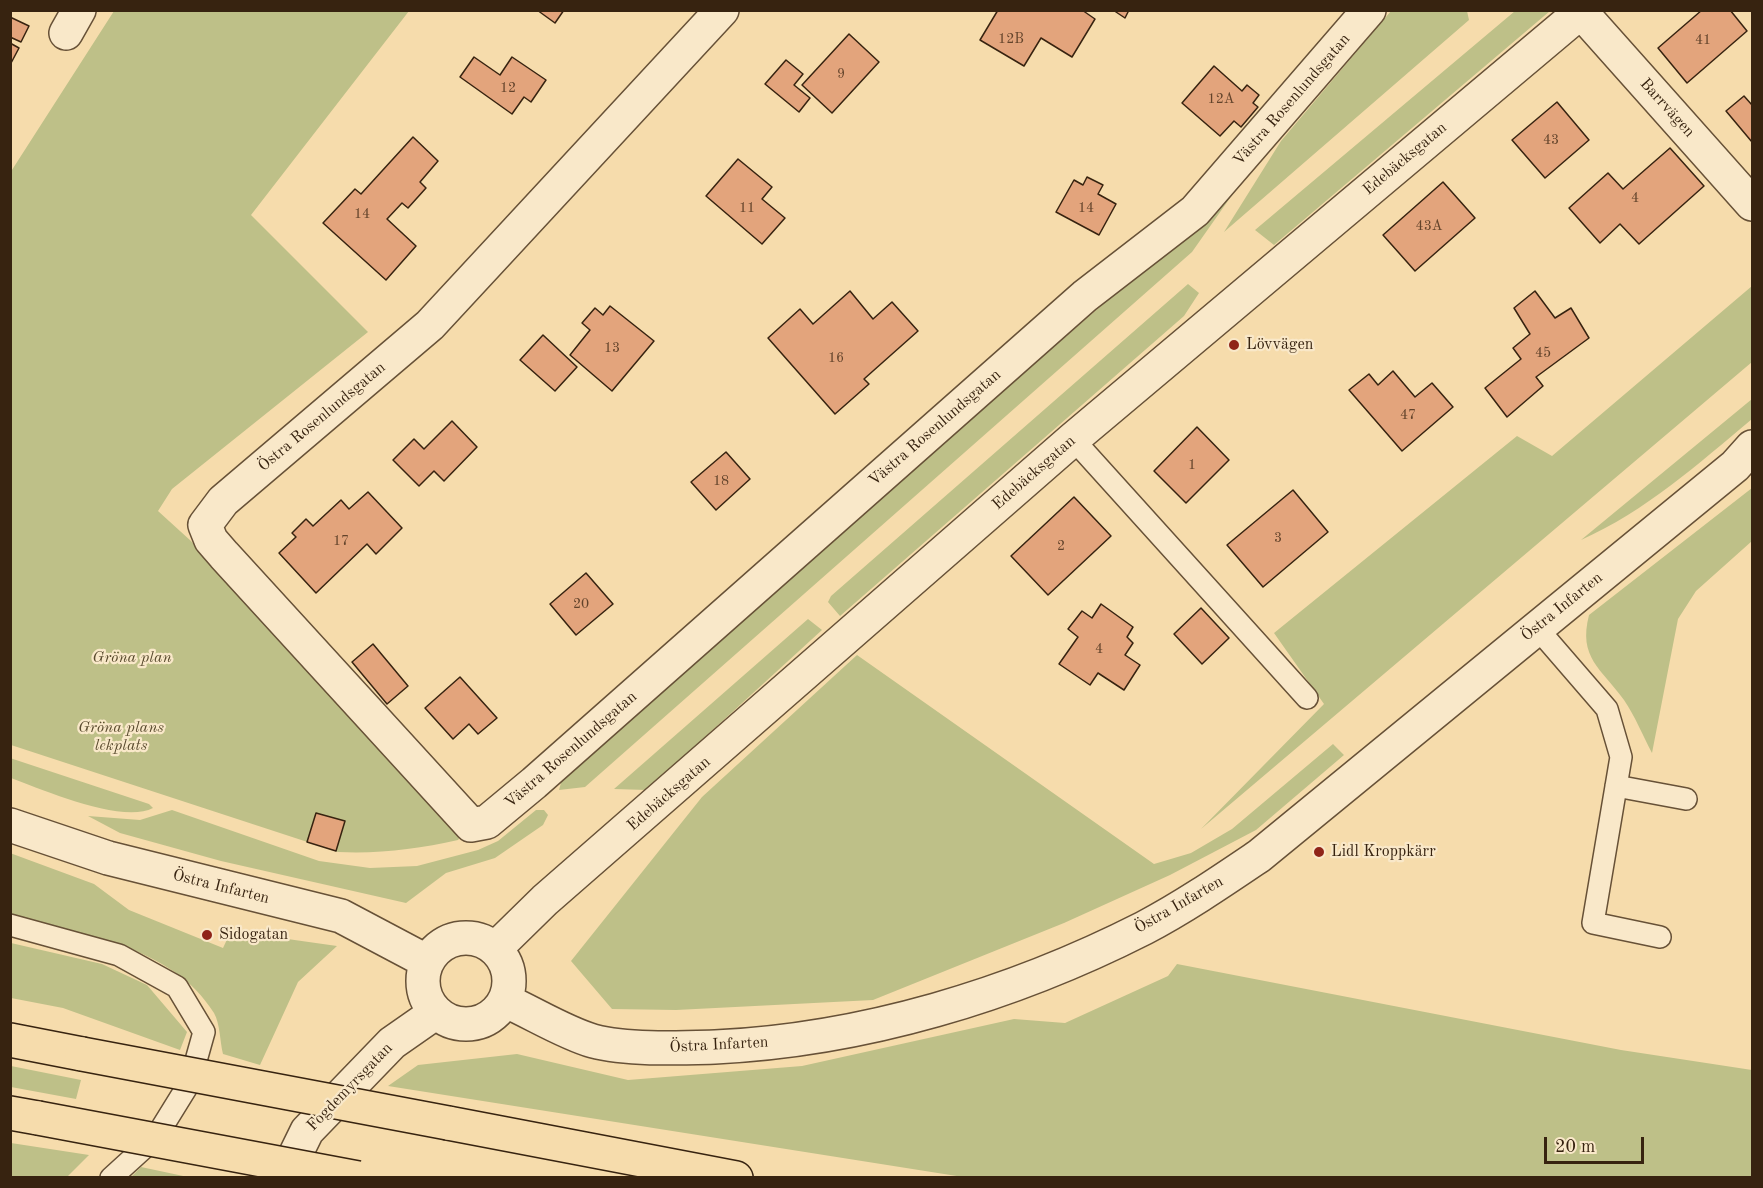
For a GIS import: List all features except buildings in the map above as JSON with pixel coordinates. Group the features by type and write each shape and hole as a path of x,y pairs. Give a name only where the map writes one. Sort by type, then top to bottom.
{"highway":[{"path":"10,1040 736,1178"},
{"path":"24,1115 358,1178"}],"street":[{"name":"Östra Rosenlundsgatan","path":"481,825 471,825 224,555 211,540 205,525 223,501 430,325 722,10"},
{"name":"Västra Rosenlundsgatan","path":"481,825 534,783 1086,296 1195,210 1369,10"},
{"name":"Barrvägen","path":"1582,11 1752,204"},
{"name":"Edebäcksgatan","path":"496,948 545,900 1072,439 1582,11"},
{"name":"Östra Infarten","path":"506,1001 593,1041 666,1049 765,1044 921,1016 1056,968 1144,928 1205,892 1259,855 1373,765 1746,457"},
{"name":"Östra Infarten","path":"10,825 120,862 341,915 426,961"},
{"path":"466,936 496,948 511,979 506,1001 494,1016 475,1025 456,1024 435,1013 422,984 426,961 444,942 466,936"},
{"name":"Fogdemyrsgatan","path":"284,1178 307,1131 392,1043 435,1013"}],"lane":[{"path":"1072,439 1307,698"},
{"path":"1537,628 1607,709 1621,757 1593,923 1660,937"},
{"path":"1616,786 1686,799"},
{"path":"10,925 119,955 177,987 204,1032 190,1082 156,1137 111,1178"}],"green space":[{"path":"114,11 409,11 251,215 368,332 172,489 158,511 191,541 461,836 458,840 398,850 338,852 11,745 10,173"},
{"path":"1391,11 1467,11 1469,20 1224,232 1281,141"},
{"path":"1515,11 1550,11 1274,245 1255,230"},
{"path":"1237,188 1192,252 585,787 559,790 564,772"},
{"path":"1188,284 1199,293 1184,316 840,616 828,602 831,596"},
{"path":"1752,286 1752,362 1201,829 1324,704 1274,633 1517,436 1552,456"},
{"path":"1752,399 1752,419 1712,453 1628,515 1581,540"},
{"path":"1752,488 1752,541 1696,591 1678,619 1652,753 1628,706 1594,662 1589,652 1586,630 1589,615"},
{"path":"808,619 822,630 647,790 614,789"},
{"path":"857,655 1154,864 1191,853 1232,829 1333,744 1344,755 1256,830 1170,875 1064,923 873,1000 676,1010 612,1009 571,961 702,797"},
{"path":"10,758 149,804 153,808 139,812 122,812 82,804 11,778"},
{"path":"172,810 319,861 370,868 417,866 478,850 498,841 536,810 544,810 548,815 543,825 495,858 446,873 406,903 221,861 120,833 88,816 140,820"},
{"path":"10,853 94,884 129,910 223,948 231,931 337,946 298,982 260,1065 223,1054 219,1027 214,1013 196,990 174,972 150,957 95,937 11,915"},
{"path":"11,943 102,964 147,985 187,1032 180,1050 63,1008 11,998"},
{"path":"1177,964 1621,1050 1752,1070 1752,1177 963,1177 388,1086 418,1065 517,1054 628,1080 802,1066 1014,1019 1065,1023 1168,976"},
{"path":"11,1066 81,1080 76,1099 11,1087"},
{"path":"11,1143 89,1155 67,1177 11,1177"},
{"path":"141,1167 188,1177 131,1177"}],"place":[{"name":"Lövvägen","path":"1234,345"},
{"name":"Lidl Kroppkärr","path":"1319,852"},
{"name":"Sidogatan","path":"207,935"}],"park label":[{"name":"Gröna plan","path":"132,658"},
{"name":"Gröna plans lekplats","path":"121,737"}]}
